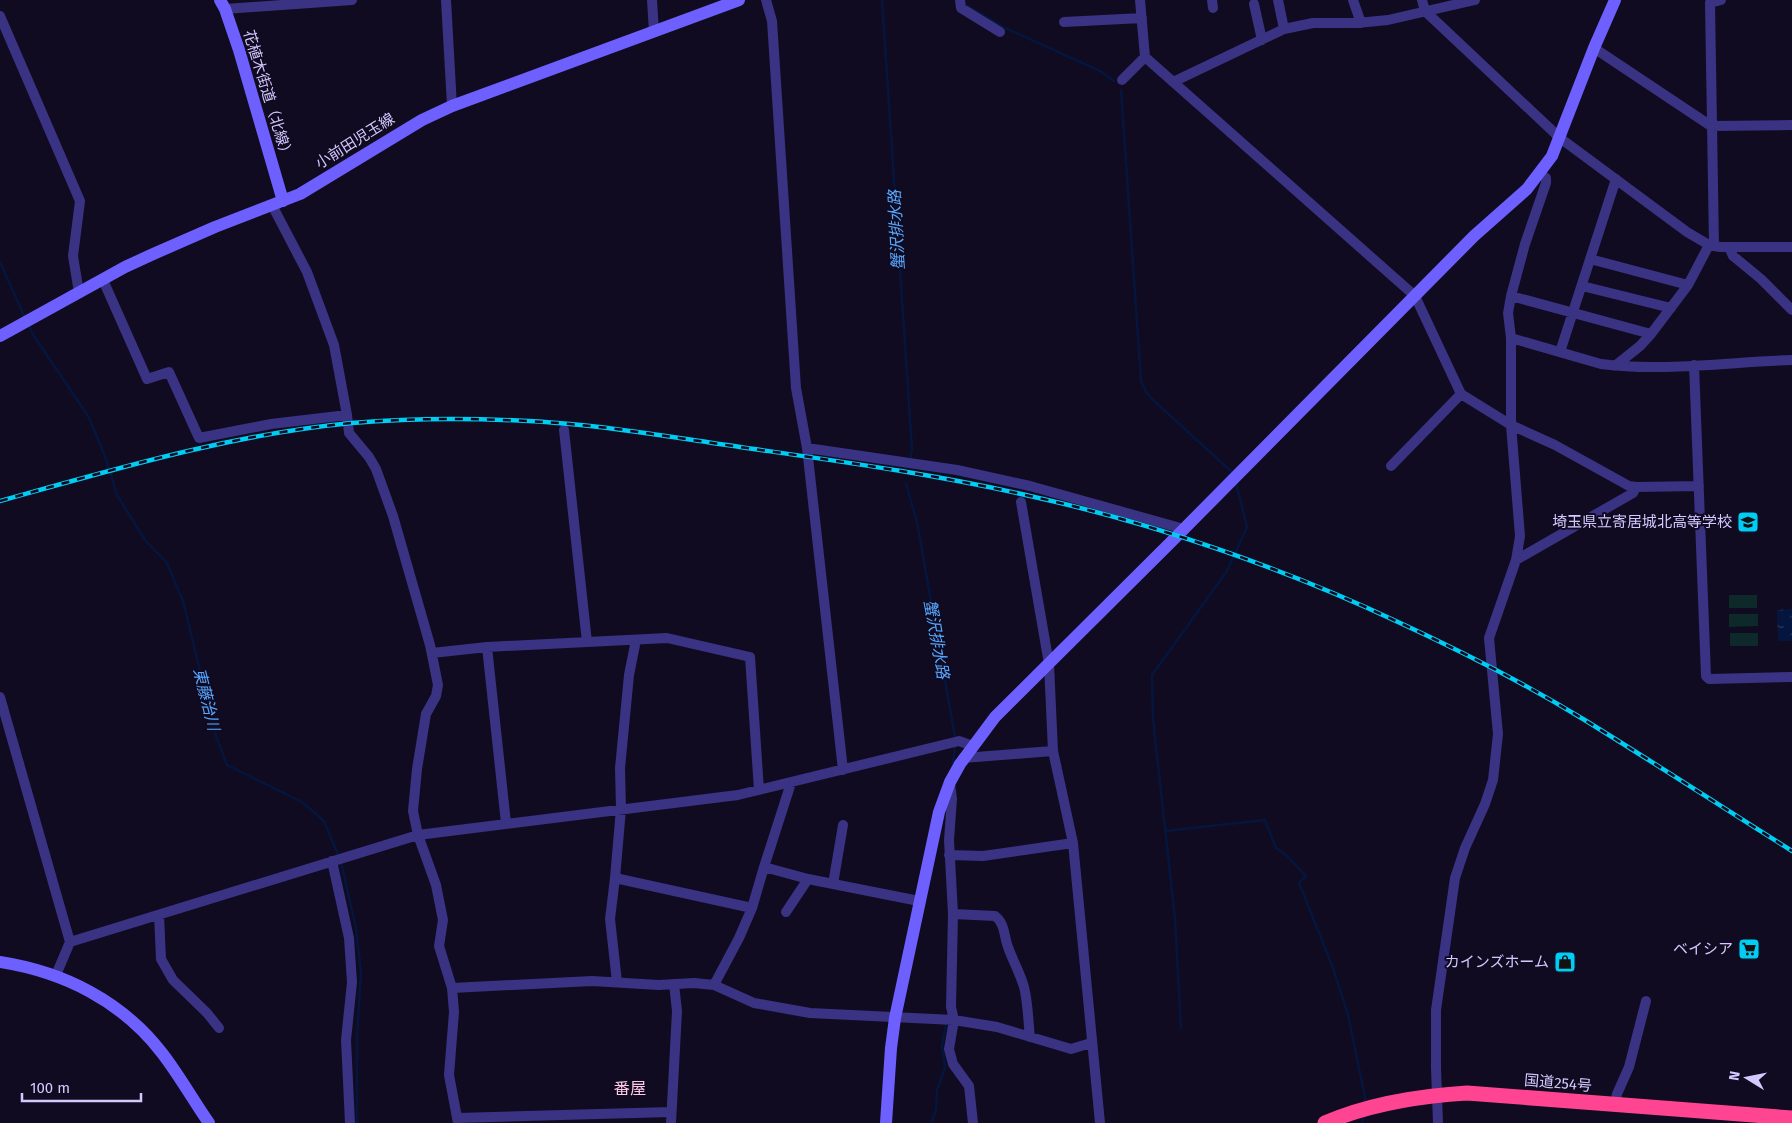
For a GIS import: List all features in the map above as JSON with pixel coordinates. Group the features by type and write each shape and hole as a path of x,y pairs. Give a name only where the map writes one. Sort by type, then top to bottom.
{"highway":[{"name":"国道254号","path":"1325,1123 1365,1108 1437,1095 1467,1093 1792,1118"}],"street":[{"path":"223,5 352,0"},
{"path":"446,0 452,106"},
{"path":"652,0 654,32"},
{"name":"小前田児玉線","path":"0,336 175,243 278,203 315,185 422,120 452,106 739,0"},
{"path":"766,0 772,21 796,388 807,448 844,770"},
{"path":"960,0 960,8 1000,32"},
{"path":"1140,0 1145,57 1415,296 1461,394 1511,425 1554,445 1629,486 1699,486"},
{"path":"1278,0 1284,29"},
{"path":"1353,0 1360,23"},
{"path":"1422,0 1425,11 1560,138 1687,232 1712,245 1728,247 1792,247"},
{"path":"1173,82 1284,29 1313,23 1360,23 1388,20 1475,0"},
{"path":"886,1123 895,1018 939,812 950,782 963,758 996,717 1048,664 1474,236 1527,189 1540,174 1552,156 1560,138 1594,48 1615,0"},
{"path":"1615,366 1640,346 1651,334 1688,285 1712,245 1710,3 1721,0"},
{"path":"1254,4 1262,40"},
{"name":"花植木街道（北線）","path":"223,5 278,203"},
{"path":"0,16 80,201 73,256 79,293"},
{"path":"1064,22 1142,18"},
{"path":"1594,48 1711,126 1792,125"},
{"path":"1122,80 1145,57"},
{"path":"1438,1123 1436,1010 1456,878 1465,848 1485,804 1493,780 1498,734 1495,694 1488,647 1489,638 1516,560 1520,536 1511,425 1511,338 1508,313 1525,244 1546,183 1546,178 1540,174"},
{"path":"1560,352 1616,179"},
{"path":"278,203 307,272 334,345 348,415 349,433 369,457 376,469 393,516 432,653 438,685 436,696 426,714 417,769 413,811 418,835 436,885 443,920 439,946 452,988 454,1012 449,1075 458,1120 671,1112"},
{"path":"1728,247 1733,256 1761,279 1792,310"},
{"path":"1590,259 1688,285"},
{"path":"103,280 147,379 169,372 199,438 271,424 348,415"},
{"path":"1582,286 1671,308"},
{"path":"1511,296 1651,334"},
{"path":"1511,338 1601,364 1615,366 1640,367 1792,360"},
{"path":"1694,365 1706,676 1709,679 1792,677"},
{"path":"1391,466 1461,394"},
{"path":"564,430 587,642"},
{"path":"807,448 957,470 1030,486 1184,529"},
{"path":"1516,560 1633,492 1636,487"},
{"path":"1021,502 1048,664 1053,751 1073,843 1100,1123"},
{"path":"432,653 487,647 667,638 750,658 759,790"},
{"path":"617,982 610,919 621,809 620,768 629,675 636,640"},
{"path":"487,647 506,823"},
{"path":"0,697 70,942 56,975"},
{"path":"70,942 418,835 738,795 959,741 973,746"},
{"path":"963,758 1053,751"},
{"path":"950,782 952,799 949,855 953,914 951,1007 954,1020 949,1049 953,1064 969,1086 973,1123"},
{"path":"714,985 739,938 752,908 791,783"},
{"path":"833,884 843,825"},
{"path":"949,855 983,856 1073,843"},
{"path":"332,861 350,947 352,982 346,1040 350,1123"},
{"path":"764,867 808,879 920,901"},
{"path":"615,878 752,908"},
{"path":"786,912 808,879"},
{"path":"953,914 995,916 999,919 1007,946 1017,966 1024,988 1030,1037"},
{"path":"159,915 160,959 173,980 191,996 219,1028"},
{"path":"0,962 56,975 80,985 127,1016 149,1037 168,1060 209,1123"},
{"path":"452,988 592,981 659,985 694,983 714,985 754,1003 810,1013 954,1020 998,1027 1071,1049 1091,1043"},
{"path":"671,1123 677,1011 674,984"},
{"path":"1615,1105 1617,1094 1629,1067 1646,1001"}],"green space":[{"path":"1729,595 1757,595 1757,608 1729,608"},
{"path":"1729,614 1758,614 1758,626 1729,627"},
{"path":"1730,633 1758,633 1758,646 1730,646"}],"water":[{"path":"1792,609 1792,641 1778,641 1777,610"}],"waterway":[{"name":"蟹沢排水路","path":"882,0 912,449 910,460"},
{"path":"964,4 1005,28 1100,71 1114,81"},
{"path":"1121,90 1141,381 1152,399 1233,473"},
{"name":"東藤治川","path":"0,262 25,318"},
{"name":"東藤治川","path":"29,326 88,416 105,456 117,495 145,540 167,563 183,601 216,736 227,765 302,802 324,821 339,857"},
{"path":"1181,1028 1175,919 1153,719 1152,675 1227,571 1247,527 1236,483"},
{"name":"蟹沢排水路","path":"906,484 917,522 955,737"},
{"name":"蟹沢排水路","path":"953,763 955,745"},
{"path":"1165,831 1265,820 1276,848 1286,855 1306,876 1299,883 1333,968 1348,1015 1365,1104"},
{"name":"東藤治川","path":"341,862 356,928 361,973 357,1037 357,1123"},
{"name":"蟹沢排水路","path":"931,1123 936,1110 937,1090 945,1068 942,1045 946,1025"},
{"path":"1362,1123 1364,1115"}],"railway":[{"path":"0,501 175,454 263,435 352,423 434,419 516,420 613,429 849,463 958,481 1076,507 1170,533 1310,583 1355,602 1445,644 1538,693 1609,735 1792,851"}],"place":[{"name":"埼玉県立寄居城北高等学校","path":"1748,522"},
{"name":"ベイシア","path":"1749,949"},
{"name":"カインズホーム","path":"1565,962"}],"district":[{"name":"番屋","path":"630,1088"}]}
